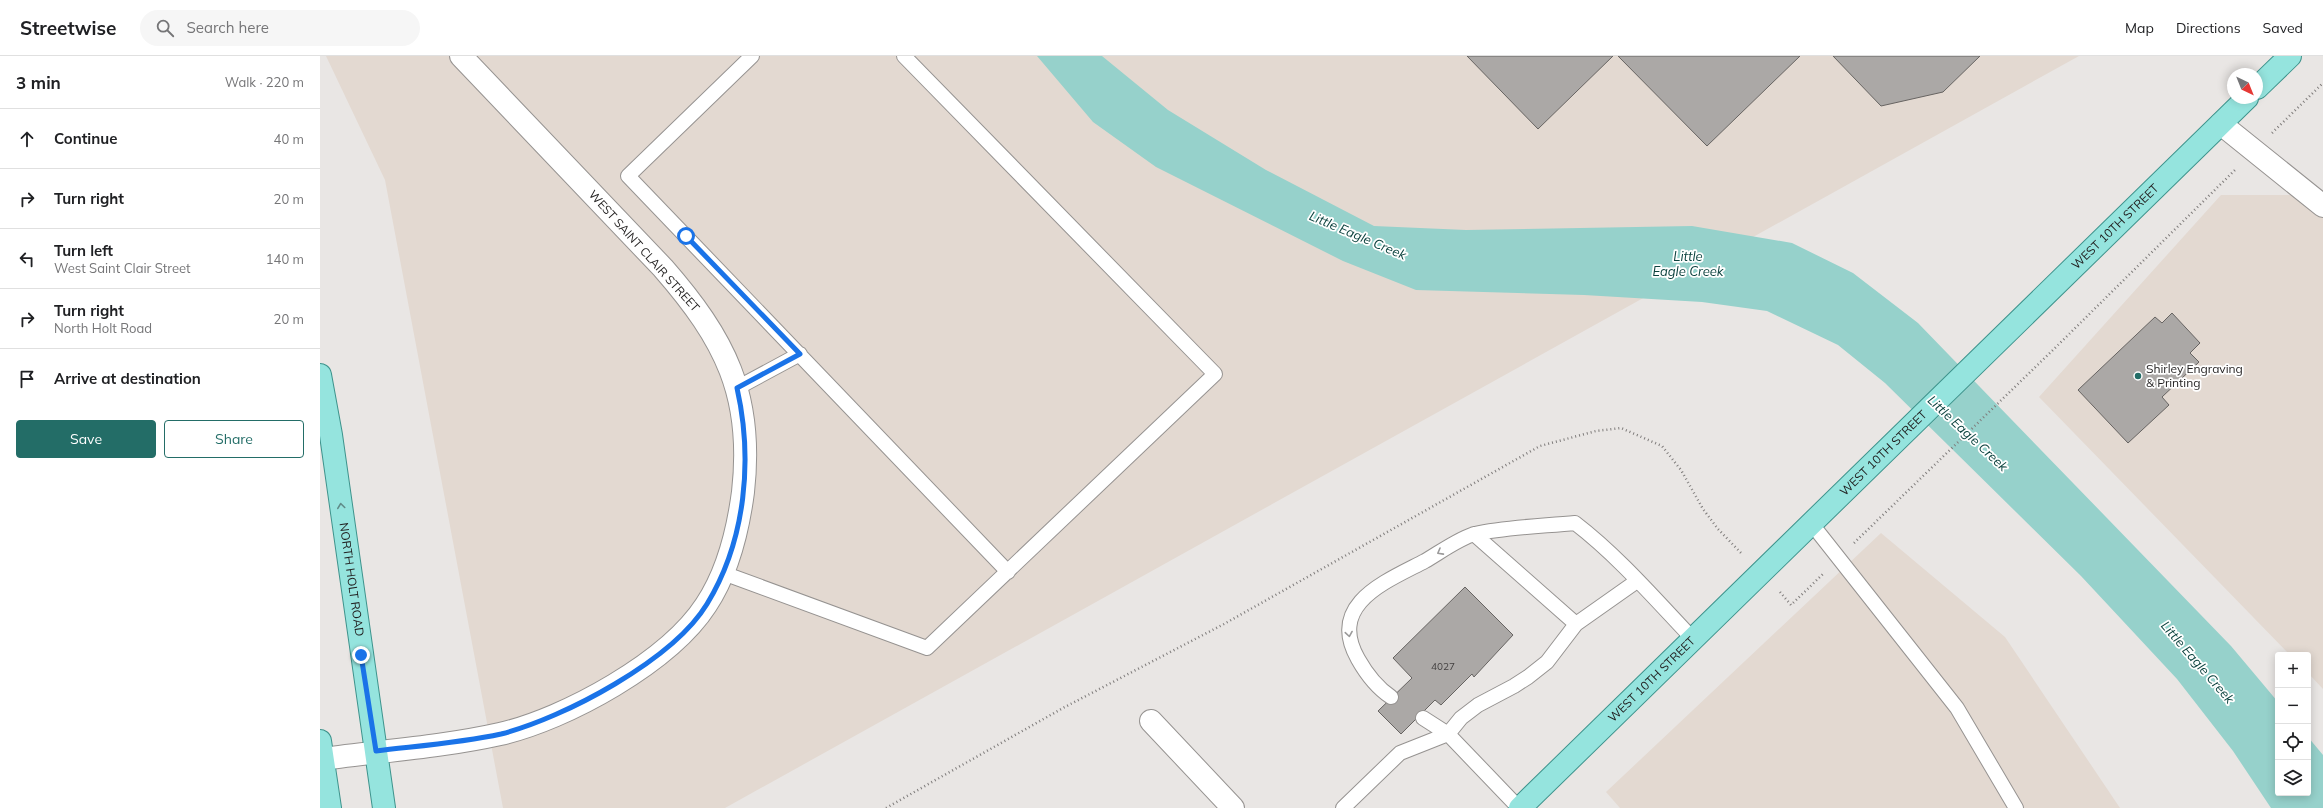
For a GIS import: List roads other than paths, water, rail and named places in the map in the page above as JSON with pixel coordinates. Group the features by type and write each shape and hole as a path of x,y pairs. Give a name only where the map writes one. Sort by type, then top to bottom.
{"main road":[{"path":"2263,82 2290,56"},
{"name":"WEST 10TH STREET","path":"1519,808 2241,104"},
{"name":"NORTH HOLT ROAD","path":"320,375 331,435 384,808"},
{"path":"321,750 330,808"}],"street":[{"name":"WEST SAINT CLAIR STREET","path":"321,750 376,751 502,734 560,713 587,700 639,668 681,634 706,605 723,573 738,524 744,482 746,442 743,415 737,388 716,336 691,300 663,268 461,56"},
{"path":"2221,124 2323,206"},
{"path":"1151,721 1233,808"}],"lane":[{"path":"752,56 628,176 1008,572"},
{"path":"723,573 927,648 1215,374 904,56"},
{"path":"737,388 800,354"},
{"path":"1392,697 1379,689 1369,678 1355,654 1347,632 1350,617 1368,594 1384,583 1474,534 1575,523 1594,537 1693,639"},
{"path":"1811,523 1957,708 2016,808"},
{"path":"1474,534 1576,624"},
{"path":"1343,808 1400,753 1448,734 1461,718 1478,705 1514,686 1547,662 1576,624 1637,580"},
{"path":"1423,718 1448,734 1519,808"}],"water":[{"name":"Little Eagle Creek","path":"1037,56 1102,56 1168,110 1266,170 1374,226 1466,230 1692,226 1792,243 1853,273 1918,323 2231,646 2275,698 2275,796 2311,796 2311,741 2323,755 2323,808 2271,808 2233,751 2177,679 2081,576 1885,383 1838,345 1767,311 1702,302 1584,295 1416,290 1343,261 1156,167 1093,122"}],"place":[{"name":"Shirley Engraving & Printing","path":"2138,376"}]}
